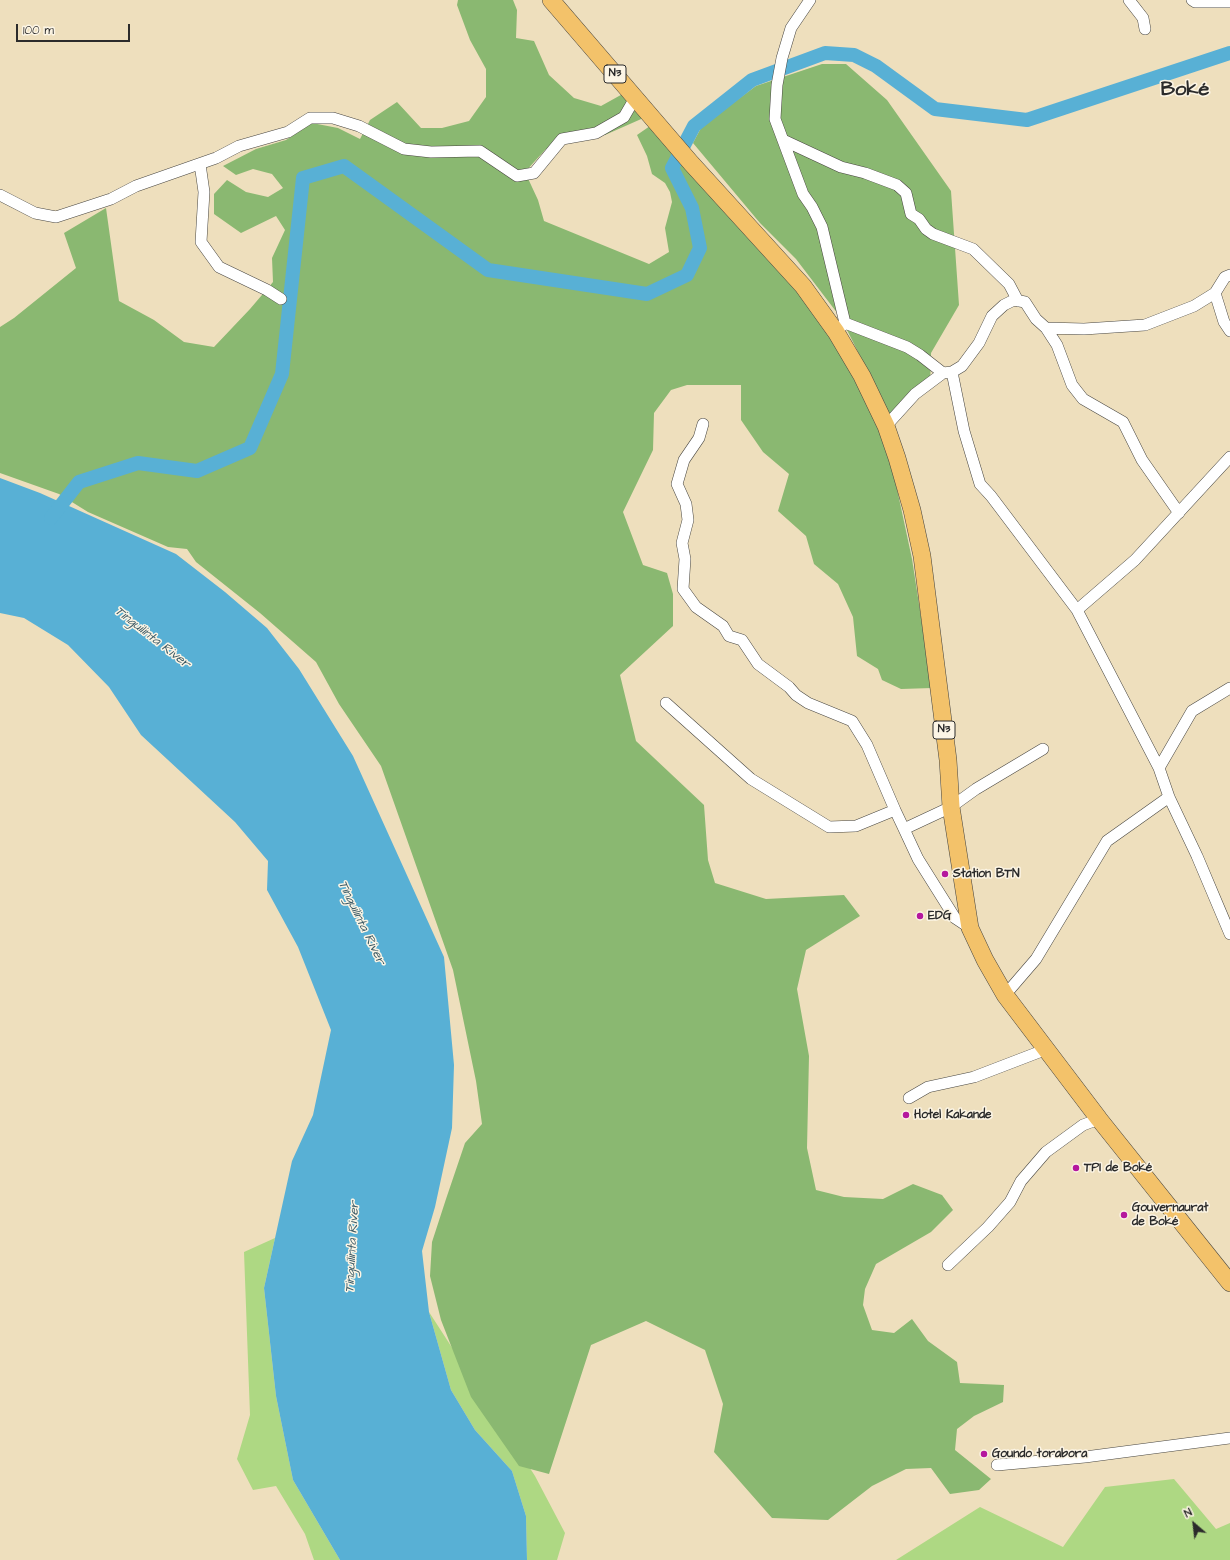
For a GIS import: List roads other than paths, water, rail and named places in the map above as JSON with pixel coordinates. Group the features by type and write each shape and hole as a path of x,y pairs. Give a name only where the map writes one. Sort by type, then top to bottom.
{"highway":[{"name":"N3","path":"551,0 635,98 679,146 691,163 840,328 886,426 912,510 922,556 948,760 951,807 970,928 985,960 1006,995 1099,1119 1230,1283"}],"street":[{"path":"810,0 807,2 791,28 777,86 775,119 803,194 812,207 822,227 840,328 907,347 948,373 980,484 991,496 1077,610 1159,768 1169,797 1197,856 1230,934"},
{"path":"1129,0 1143,18 1145,29"},
{"path":"1192,0 1195,2 1230,2"},
{"path":"0,195 35,213 56,217 111,199 136,186 216,158 239,146 288,132 310,118 333,118 360,126 404,149 431,152 480,151 517,176 534,173 562,139 596,132 624,117 635,98"},
{"path":"783,140 841,168 865,173 897,186 906,193 911,214 919,219 926,229 933,234 972,249 1009,284 1018,301"},
{"path":"200,164 204,192 201,242 219,266 267,290 280,299"},
{"path":"1046,328 1145,325 1194,306 1215,293 1225,277 1230,275"},
{"path":"1215,293 1224,322 1230,331"},
{"path":"886,426 916,394 948,373 962,366 985,331 992,316 1004,305 1014,300 1025,302 1036,319 1046,328 1057,345 1072,385 1083,399 1123,422 1142,460 1179,513"},
{"path":"703,424 699,438 684,460 678,484 686,504 688,520 682,543 685,559 683,589 696,607 723,626 729,636 742,640 758,664 789,687 796,695 808,703 852,721 868,745 895,810 918,859 955,918 970,928"},
{"path":"1077,610 1135,560 1230,457"},
{"path":"1159,768 1192,711 1230,688"},
{"path":"666,703 751,779 829,827 856,826 895,810"},
{"path":"904,829 951,807 976,789 1043,749"},
{"path":"1006,995 1036,959 1107,841 1169,797"},
{"path":"909,1098 928,1087 974,1077 1047,1049"},
{"path":"948,1265 988,1227 1010,1202 1021,1181 1046,1152 1083,1125 1099,1119"},
{"path":"997,1465 1085,1457 1230,1438"}],"water":[{"name":"Tinguilinta River","path":"0,478 40,493 176,554 225,592 267,628 299,669 353,756 444,957 454,1065 452,1128 435,1207 422,1251 429,1312 451,1390 475,1430 512,1471 526,1516 527,1560 340,1560 293,1480 276,1396 264,1288 292,1161 313,1115 331,1030 298,947 267,890 268,861 235,822 141,735 109,687 68,645 24,618 0,613"}],"waterway":[{"path":"51,518 79,482 138,463 197,471 250,448 282,374 303,178 344,166 488,270 647,294 687,275 700,248 692,208 672,168 694,126 752,80 825,53 854,55 876,66 935,109 1027,120 1230,53"}],"place":[{"name":"Station BTN","path":"945,874"},
{"name":"EDG","path":"920,916"},
{"name":"Hotel Kakande","path":"906,1115"},
{"name":"TPI de Boké","path":"1076,1168"},
{"name":"Gouvernaurat de Boké","path":"1124,1215"},
{"name":"Goundo torabora","path":"984,1454"}],"district":[{"name":"Boké","path":"1185,91"}]}
